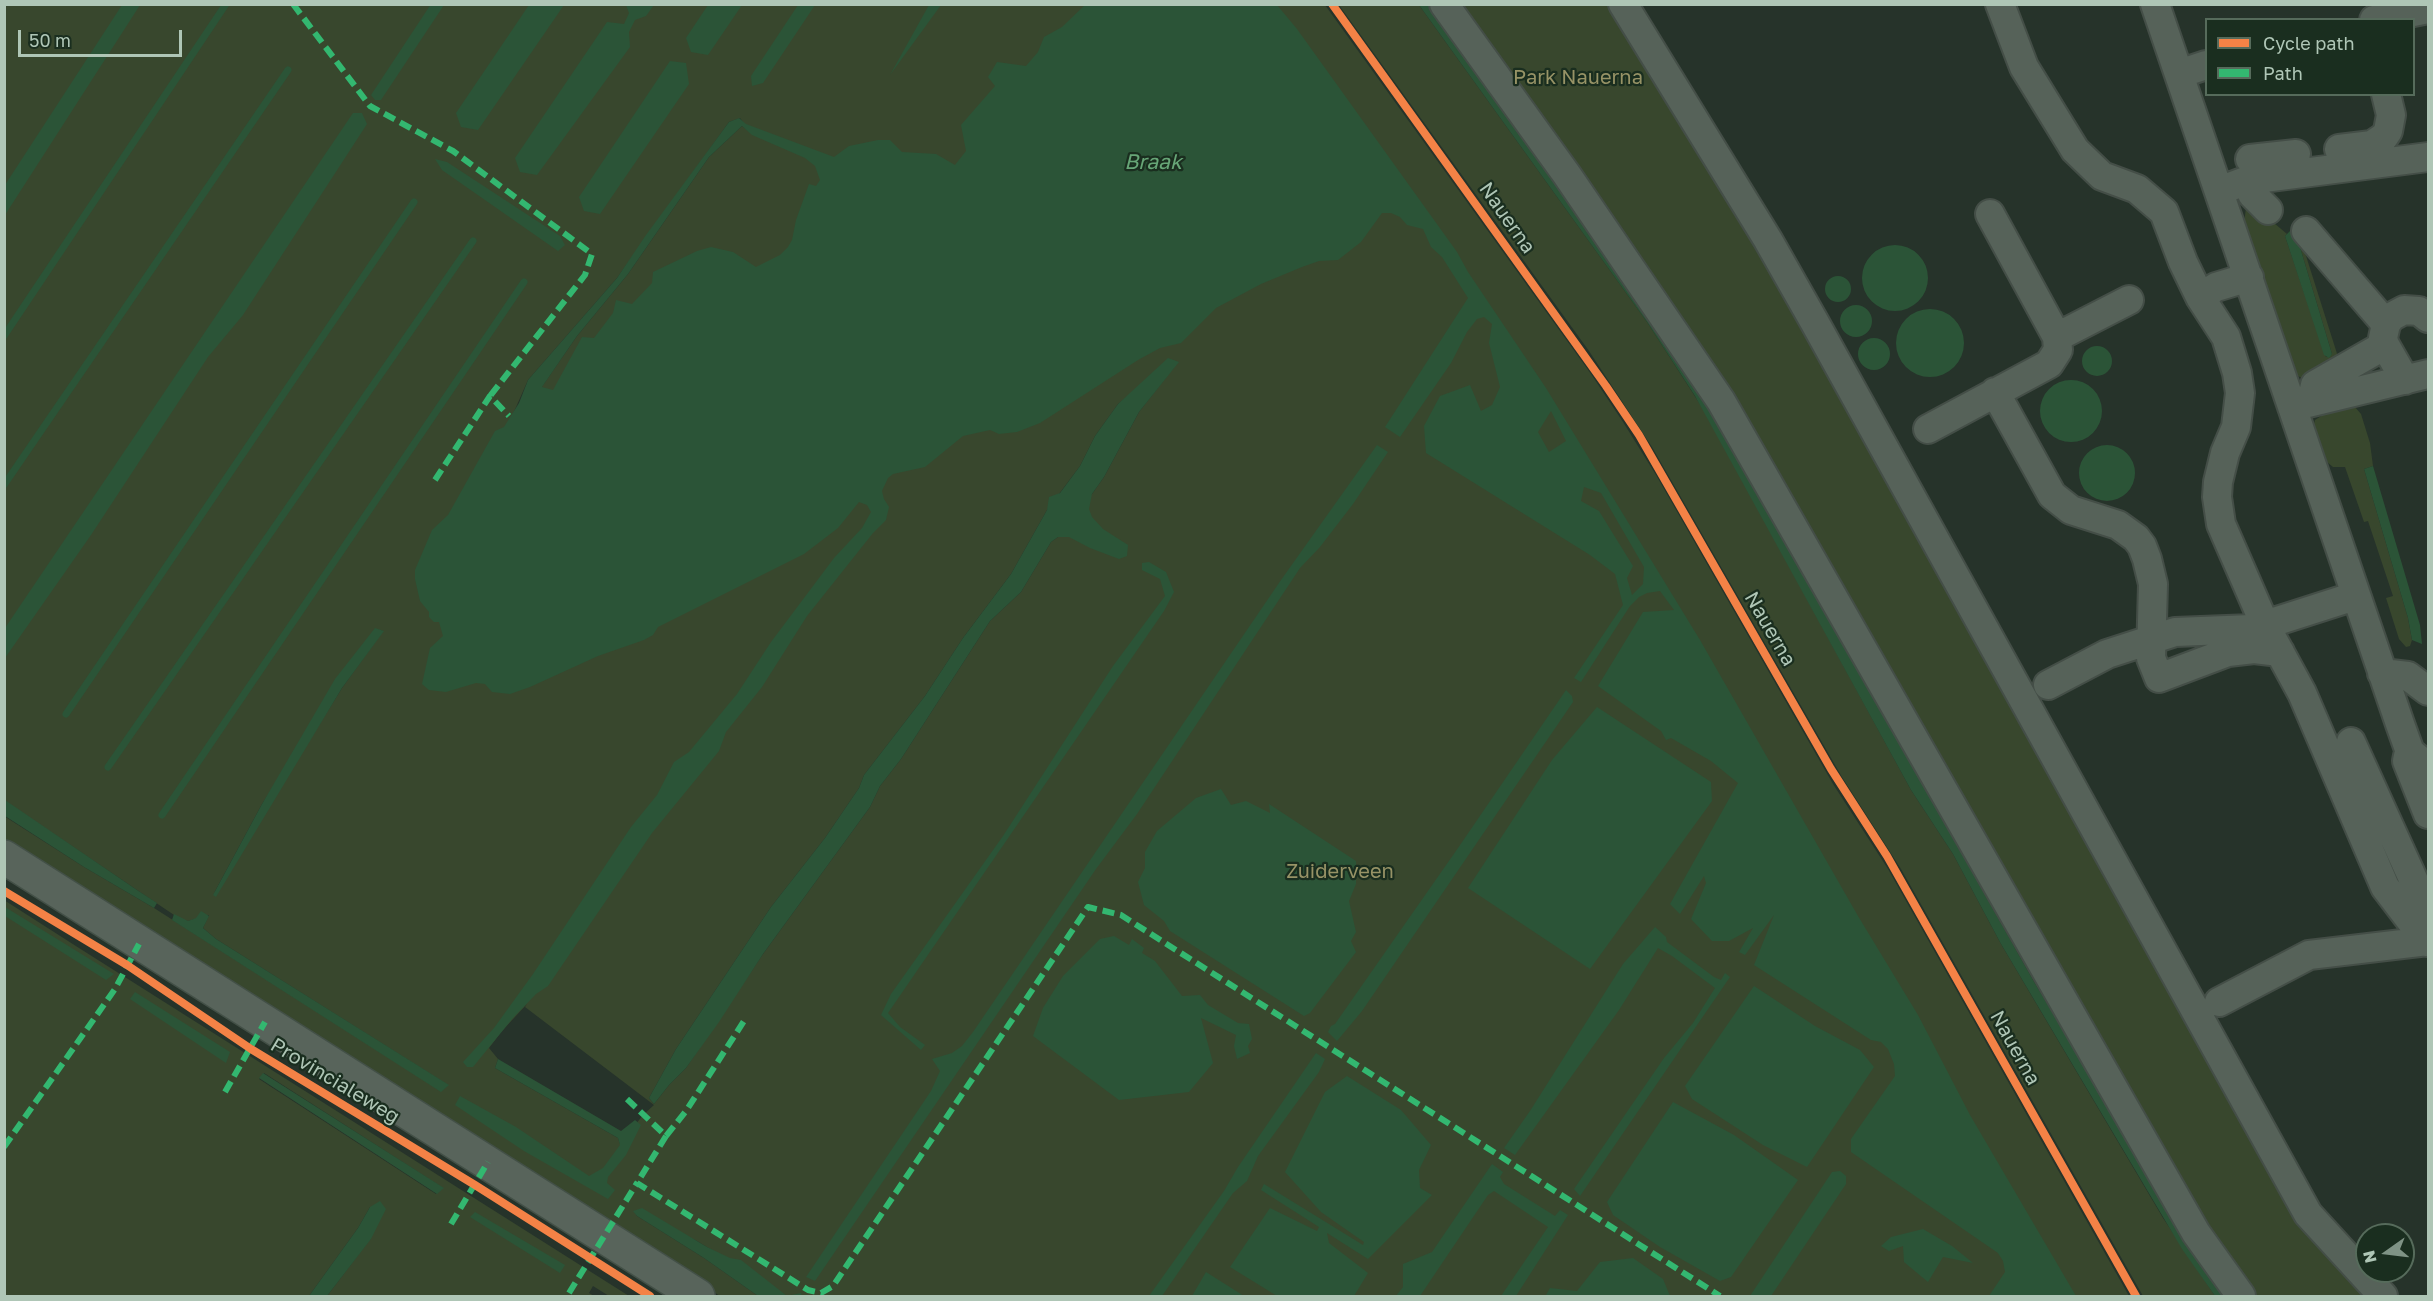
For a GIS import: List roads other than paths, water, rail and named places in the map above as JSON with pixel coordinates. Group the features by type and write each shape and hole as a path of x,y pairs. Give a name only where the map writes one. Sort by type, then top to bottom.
{"main road":[{"path":"4,857 698,1296"}],"lane":[{"path":"1444,4 1567,175 1721,401 2196,1233 2241,1296"},
{"path":"1623,4 1768,240 1815,322 2308,1214 2383,1296"},
{"path":"2000,4 2024,67 2075,150 2102,176 2137,189 2164,212 2182,262 2200,297 2226,337 2237,373 2240,393 2236,427 2220,467 2217,490 2218,511 2225,536 2265,625 2302,693 2385,887 2428,941"},
{"path":"2155,4 2249,277 2301,405 2355,596 2400,724 2410,752 2421,761 2428,774"},
{"path":"2384,18 2428,9"},
{"path":"2179,74 2205,65"},
{"path":"2219,191 2249,170 2372,145 2384,137 2390,123 2391,114 2386,96"},
{"path":"2249,170 2328,168 2428,157"},
{"path":"2249,170 2252,194 2268,210"},
{"path":"1928,429 2049,364 2058,350 2057,337 1990,214"},
{"path":"2301,405 2417,377 2306,231"},
{"path":"2200,297 2216,287 2249,277"},
{"path":"2057,337 2129,300"},
{"path":"2301,405 2315,385 2386,334 2391,317 2404,310 2419,311 2428,318"},
{"path":"1995,392 2052,495 2061,504 2080,514 2118,525 2136,537 2142,546 2148,559 2153,584 2151,658 2159,678 2228,652 2254,649 2280,652"},
{"path":"2048,685 2107,654 2175,632 2253,629 2355,596"},
{"path":"2382,673 2408,676 2428,691"},
{"path":"2351,742 2428,912"},
{"path":"2410,752 2407,761 2428,814"},
{"path":"2219,1002 2309,955 2367,946 2428,941"}],"water":[{"path":"431,4 444,5 381,100 375,100 371,95"},
{"path":"122,5 140,5 5,215 5,185"},
{"path":"529,5 564,5 478,130 461,127 456,113"},
{"path":"626,5 654,5 646,16 635,20 629,32 630,47 537,175 520,172 515,158 607,22 624,24 629,13"},
{"path":"708,5 742,5 708,55 691,52 686,38"},
{"path":"798,5 815,5 763,83 752,86 751,76"},
{"path":"929,5 941,5 890,75"},
{"name":"Braak","path":"1085,5 1277,5 1297,29 1457,252 1546,388 1700,640 1858,916 1918,1015 1970,1115 2076,1296 1989,1296 2005,1272 2003,1261 1998,1253 1851,1152 1851,1139 1895,1076 1894,1064 1888,1049 1881,1042 1871,1040 1754,965 1774,915 1745,955 1739,952 1753,928 1729,941 1712,941 1691,919 1706,883 1704,876 1680,914 1670,904 1738,783 1711,761 1671,738 1666,740 1661,731 1598,686 1643,612 1674,610 1660,591 1639,597 1630,606 1581,682 1574,678 1623,605 1615,574 1590,555 1426,453 1424,426 1440,396 1470,385 1481,411 1492,405 1500,387 1489,343 1492,324 1484,317 1477,319 1467,332 1451,363 1400,437 1385,427 1468,298 1442,257 1431,247 1423,229 1407,225 1400,217 1391,213 1382,213 1361,242 1338,260 1319,261 1302,267 1261,284 1216,308 1181,343 1160,348 1138,360 1040,423 1017,432 999,434 990,430 963,436 925,467 893,474 888,478 882,491 889,507 886,520 807,616 762,687 726,732 719,751 652,833 548,986 536,994 513,1018 473,1067 467,1067 463,1062 494,1028 533,974 631,827 657,795 674,762 689,752 737,694 771,642 834,558 862,528 871,512 867,505 859,502 838,528 804,554 658,627 653,635 644,640 598,656 510,694 492,692 485,684 476,683 446,692 429,690 422,684 430,648 443,636 439,622 434,622 429,617 429,612 420,601 415,579 415,570 432,530 448,515 495,431 504,427 519,403 528,380 617,278 729,122 739,118 746,124 834,157 849,146 890,140 902,152 936,154 955,165 966,151 961,125 995,86 988,77 997,62 1026,66 1038,52 1044,37 1062,27","holes":["742,126 752,135 805,158 815,166 820,180 816,186 809,184 788,247 780,255 756,267 733,252 711,247 697,251 653,272 652,283 632,304 616,300 613,313 594,338 582,337 553,390 542,387 577,336 628,274 709,157","1551,411 1566,441 1549,452 1538,432","1584,487 1601,493 1644,567 1643,584 1632,595 1627,578 1633,566 1599,511 1581,501"]},
{"path":"1419,5 1429,5 1689,372 2033,980 2146,1171 2226,1296 2215,1296 2182,1249 2001,944 1953,854 1911,790 1695,396 1647,322"},
{"path":"670,61 686,63 689,84 600,214 584,211 579,197"},
{"path":"353,113 362,113 367,124 243,315 208,357 91,535 5,658 5,628"},
{"path":"435,159 447,162 560,236 565,245 558,251 442,170"},
{"path":"2294,227 2332,354 2329,358 2324,355 2285,236"},
{"path":"1895,245 1908,248 1918,255 1925,265 1928,278 1925,291 1918,301 1908,308 1895,311 1882,308 1872,301 1865,291 1862,278 1865,265 1872,255 1882,248"},
{"path":"1838,276 1847,280 1851,289 1847,298 1838,302 1829,298 1825,289 1829,280"},
{"path":"1856,305 1867,310 1872,321 1867,332 1856,337 1845,332 1840,321 1845,310"},
{"path":"1930,309 1943,312 1954,319 1961,330 1964,343 1961,356 1954,367 1943,374 1930,377 1917,374 1906,367 1899,356 1896,343 1899,330 1906,319 1917,312"},
{"path":"1874,338 1885,343 1890,354 1885,365 1874,370 1863,365 1858,354 1863,343"},
{"path":"2097,346 2103,347 2111,355 2111,367 2103,375 2097,376 2091,375 2083,367 2082,361 2083,355 2091,347"},
{"path":"1168,358 1179,362 1139,412 1104,477 1092,494 1089,509 1092,517 1103,529 1128,545 1127,556 1119,559 1069,537 1058,537 1051,542 1021,592 990,621 901,759 880,786 870,807 763,954 719,1022 686,1068 654,1104 649,1098 676,1049 771,907 825,838 859,788 864,775 925,696 963,638 1011,574 1047,510 1049,497 1060,493 1080,466 1095,436 1118,404"},
{"path":"2071,380 2093,389 2102,411 2093,433 2071,442 2049,433 2040,411 2049,389"},
{"path":"1377,445 1388,452 1353,504 1320,547 1300,568 1137,814 1096,869 815,1281 806,1277 931,1091 940,1071 932,1059 952,1053 962,1046 973,1032 1281,580"},
{"path":"2101,445 2113,445 2123,449 2131,457 2135,473 2131,489 2123,497 2113,501 2101,501 2091,497 2083,489 2079,479 2079,467 2083,457 2091,449"},
{"path":"2373,466 2420,625 2422,644 2412,640 2408,618 2364,469"},
{"path":"1149,562 1166,572 1174,592 1164,611 888,1013 900,1027 925,1045 921,1050 881,1015 891,994 1003,836 1113,666 1165,596 1160,579 1142,570 1142,563"},
{"path":"375,628 384,631 342,688 216,897 213,895 262,804 335,679"},
{"path":"1566,690 1572,696 1573,702 1362,1011 1337,1041 1328,1032 1331,1026 1335,1024"},
{"path":"1597,707 1711,782 1712,801 1590,969 1468,888 1552,760"},
{"path":"1221,789 1231,805 1246,801 1270,813 1269,804 1356,861 1356,884 1349,901 1356,932 1351,941 1356,952 1310,1013 1304,1016 1170,931 1164,921 1144,905 1138,882 1145,868 1145,852 1157,831 1196,798"},
{"path":"5,800 157,903 154,908 84,867 5,816"},
{"path":"4,907 114,974 106,980 5,916"},
{"path":"201,911 209,916 203,928 216,939 449,1085 441,1092 172,920 174,914 188,921 196,918"},
{"path":"1655,927 1666,937 1667,942 1714,977 1721,980 1725,973 1730,977 1580,1196 1574,1189 1664,1058 1693,1023 1715,988 1672,956 1658,948 1619,1010 1515,1155 1504,1148 1623,964"},
{"path":"1114,936 1129,945 1132,939 1144,948 1142,953 1155,961 1182,996 1200,995 1208,1005 1238,1023 1249,1024 1252,1039 1248,1046 1250,1053 1237,1059 1234,1046 1236,1035 1201,1018 1213,1063 1189,1092 1119,1100 1033,1036 1043,1008 1063,976 1100,939"},
{"path":"1754,986 1815,1026 1860,1050 1874,1067 1807,1167 1763,1145 1692,1099 1685,1086"},
{"path":"135,992 230,1052 226,1063 130,999"},
{"path":"1316,1053 1325,1059 1319,1072 1258,1156 1247,1181 1233,1193 1162,1296 1149,1296 1224,1191"},
{"path":"498,1059 621,1131 635,1120 641,1125 626,1155 608,1177 607,1183 615,1190 608,1199 524,1151 455,1105 460,1096 516,1127 589,1176 603,1168 620,1145 618,1138 495,1068"},
{"path":"263,1073 444,1188 437,1194 259,1078"},
{"path":"1347,1076 1401,1110 1431,1145 1419,1170 1420,1188 1432,1195 1368,1259 1327,1233 1329,1243 1368,1273 1354,1296 1277,1296 1230,1267 1270,1208 1317,1231 1319,1227 1261,1190 1264,1184 1363,1245 1364,1242 1321,1212 1285,1172 1325,1092"},
{"path":"1673,1102 1734,1135 1798,1180 1731,1277 1720,1281 1660,1247 1613,1215 1607,1202"},
{"path":"1492,1164 1503,1172 1500,1177 1504,1184 1555,1216 1560,1210 1568,1215 1516,1296 1501,1296 1548,1227 1494,1191 1488,1195 1420,1296 1396,1296 1403,1287 1403,1264 1432,1252"},
{"path":"1840,1171 1846,1176 1846,1184 1771,1296 1750,1296 1832,1172"},
{"path":"380,1201 386,1209 371,1239 327,1296 309,1296 358,1228 370,1207"},
{"path":"642,1208 707,1247 730,1258 741,1260 787,1296 758,1296 704,1258 637,1216 633,1211"},
{"path":"475,1212 565,1265 560,1273 470,1217"},
{"path":"1923,1229 1952,1246 1973,1263 1943,1257 1928,1282 1904,1262 1903,1246 1889,1251 1881,1246 1891,1237"},
{"path":"1633,1258 1663,1279 1670,1296 1546,1295 1550,1288 1577,1291 1600,1262"},
{"path":"1206,1272 1244,1296 1192,1296"}],"waterway":[{"path":"4,336 226,4"},
{"path":"4,485 288,70"},
{"path":"66,714 414,202"},
{"path":"108,767 473,241"},
{"path":"162,815 524,282"}],"park label":[{"name":"Park Nauerna","path":"1578,78"},
{"name":"Zuiderveen","path":"1340,872"}]}
